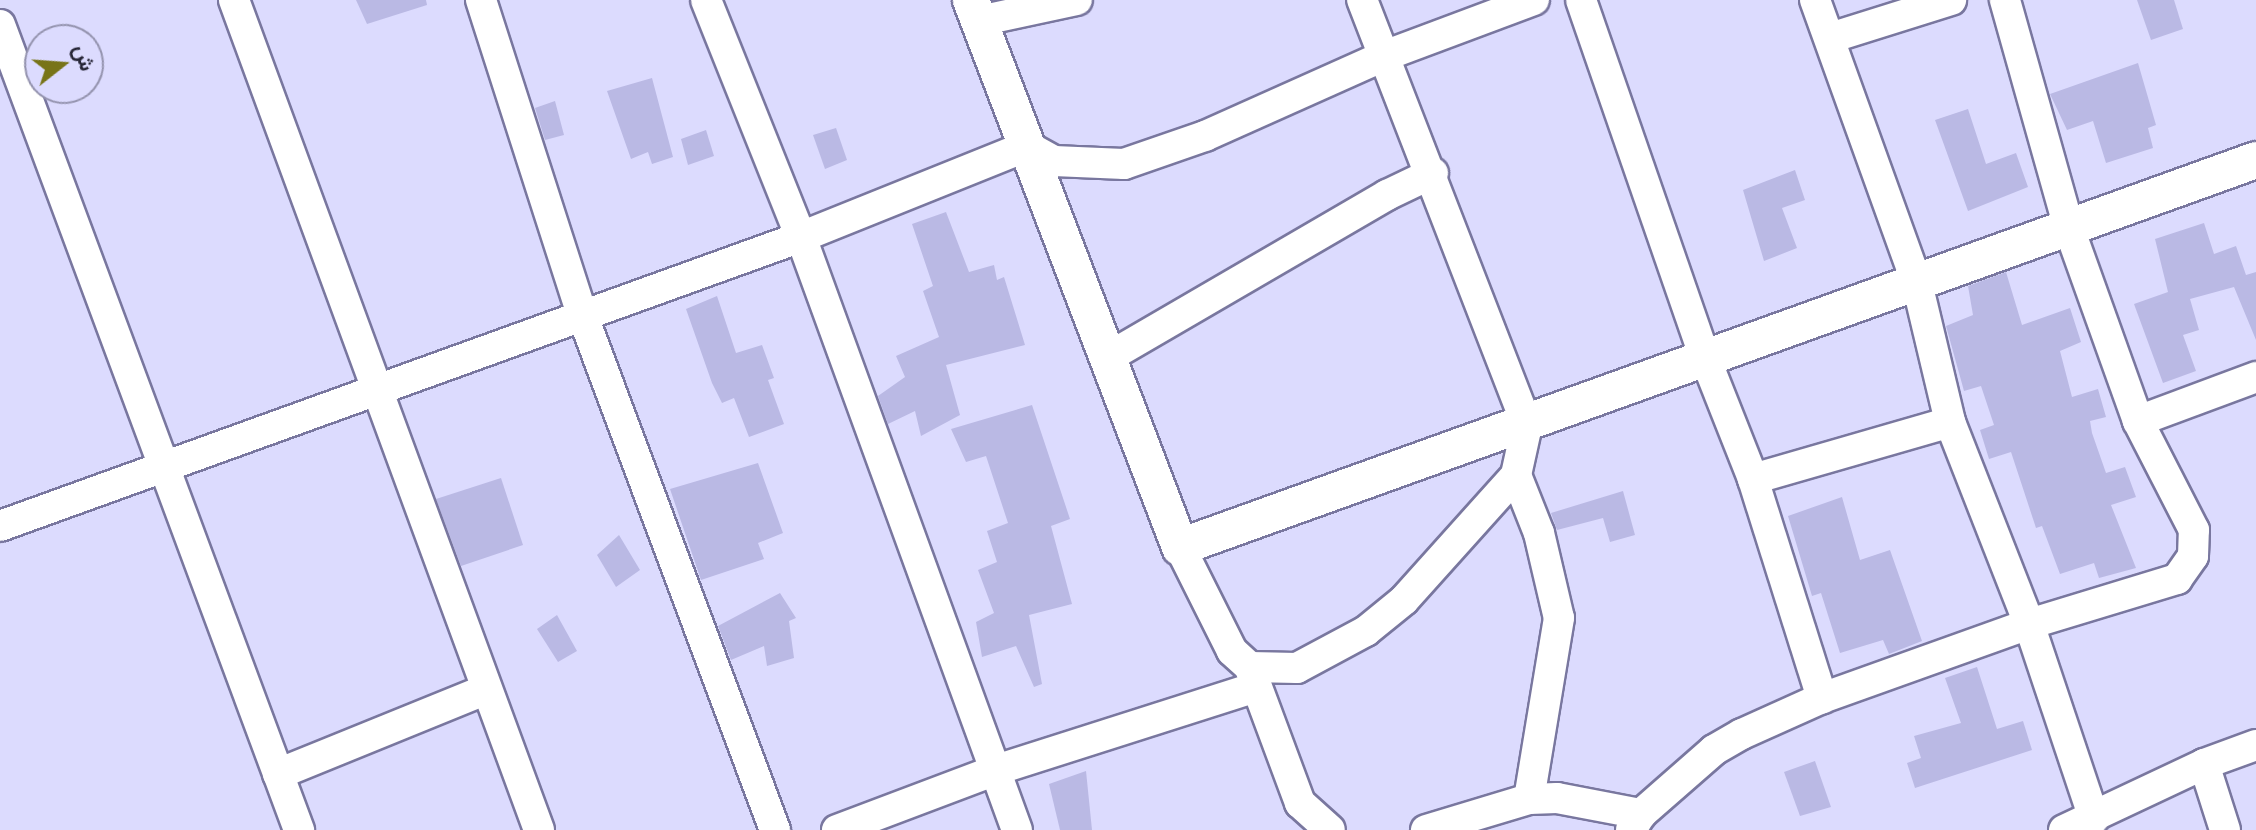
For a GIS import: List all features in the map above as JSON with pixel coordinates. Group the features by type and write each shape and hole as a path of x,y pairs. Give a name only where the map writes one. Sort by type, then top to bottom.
{"street":[{"path":"234,0 539,830"},
{"path":"481,0 582,314 775,830"},
{"path":"706,0 801,237 1017,830"},
{"path":"1077,0 975,10 1180,547 1217,629 1253,677 1300,803 1330,830"},
{"path":"837,830 1253,677 1297,668 1366,631 1478,523 1516,475 1527,425 1487,333 1433,173 1362,0"},
{"path":"1027,146 1054,161 1124,164 1205,136 1384,56 1534,0"},
{"path":"1581,0 1706,360 1753,479 1822,698"},
{"path":"1815,0 1917,283 1950,422 2029,624 2094,818"},
{"path":"1830,38 1951,0"},
{"path":"1426,830 1529,799 1557,798 1636,822 1714,750 1822,698 2029,624 2177,579 2193,556 2194,530 2138,421 2069,228 2005,0"},
{"path":"0,25 299,830"},
{"path":"0,526 165,470 582,314 801,237 1027,146"},
{"path":"1180,547 1527,425 2256,160"},
{"path":"1107,358 1387,195 1433,173"},
{"path":"2138,421 2256,377"},
{"path":"1753,479 1950,422"},
{"path":"1516,475 1539,533 1559,618 1529,799"},
{"path":"278,774 485,690"},
{"path":"2064,830 2204,764 2256,745"},
{"path":"2204,764 2225,830"}],"building":[{"path":"356,0 426,0 427,5 367,24"},
{"path":"2137,0 2174,0 2183,29 2151,40"},
{"path":"2138,63 2156,125 2148,128 2153,148 2106,163 2093,121 2067,130 2050,94"},
{"path":"652,78 673,157 652,164 648,152 631,159 607,91"},
{"path":"555,101 564,135 545,140 535,108"},
{"path":"1968,109 1986,164 2016,153 2028,187 1968,211 1935,120"},
{"path":"836,128 847,160 825,169 813,135"},
{"path":"706,130 714,156 688,165 681,139"},
{"path":"1795,170 1805,200 1782,208 1797,248 1764,261 1743,190"},
{"path":"946,212 969,272 994,265 997,280 1004,277 1025,345 946,365 960,415 921,436 915,411 888,424 878,396 905,377 896,356 939,337 923,291 933,286 912,224"},
{"path":"2204,223 2214,254 2236,246 2246,275 2256,272 2256,340 2234,287 2190,299 2199,330 2183,335 2196,371 2163,383 2134,304 2168,292 2155,239"},
{"path":"2006,272 2022,325 2070,308 2081,342 2060,351 2072,397 2098,389 2106,417 2090,421 2106,473 2125,467 2136,497 2111,505 2136,568 2099,578 2094,563 2060,574 2042,526 2036,528 2011,452 1989,459 1980,430 1994,425 1981,386 1964,391 1946,326 1973,315 1968,286"},
{"path":"717,296 736,353 762,345 774,378 768,380 784,424 749,437 734,398 722,403 712,383 686,309"},
{"path":"1032,405 1070,519 1051,526 1072,604 1029,615 1042,684 1034,687 1016,646 982,657 976,622 994,613 978,570 997,562 987,531 1008,523 986,456 966,462 951,429"},
{"path":"758,463 783,533 758,543 764,559 701,580 670,489"},
{"path":"501,478 523,545 461,566 436,499"},
{"path":"1623,491 1635,535 1610,542 1603,518 1557,530 1551,513"},
{"path":"1842,497 1860,560 1890,550 1922,641 1889,654 1883,640 1840,653 1821,593 1812,596 1788,516"},
{"path":"619,535 640,570 616,587 597,555"},
{"path":"780,593 796,618 789,621 794,658 767,666 764,646 731,660 718,626"},
{"path":"557,615 577,651 558,662 537,629"},
{"path":"1977,667 1997,729 2023,721 2032,750 1915,788 1907,763 1921,758 1914,736 1961,723 1945,678"},
{"path":"1815,761 1831,807 1800,816 1784,772"},
{"path":"1086,771 1092,830 1060,830 1049,784"}]}
